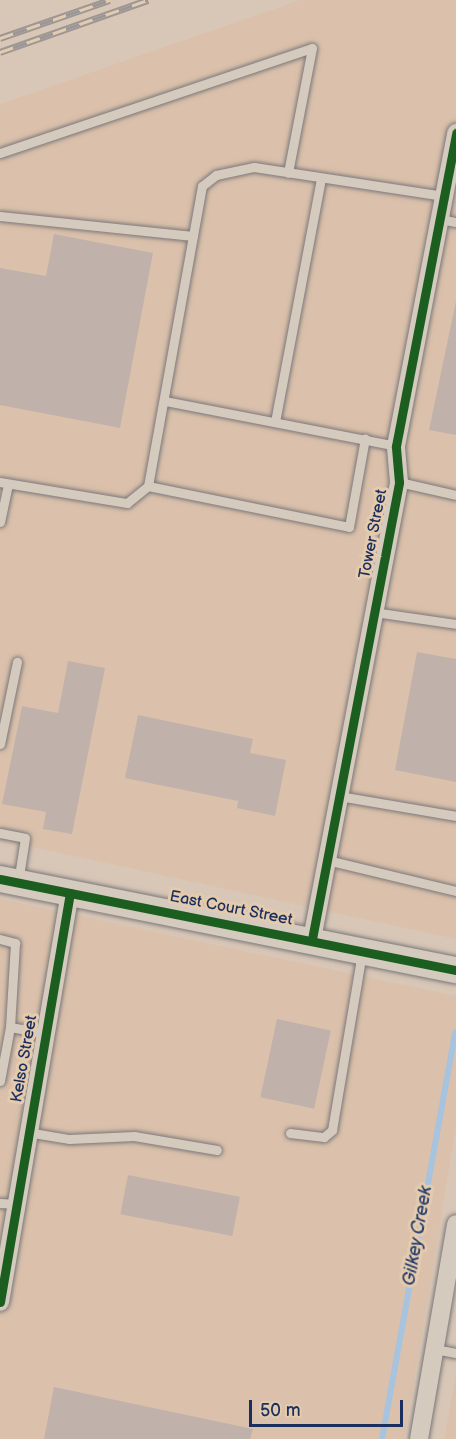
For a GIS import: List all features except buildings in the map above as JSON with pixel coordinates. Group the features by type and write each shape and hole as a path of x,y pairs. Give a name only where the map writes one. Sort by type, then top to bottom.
{"street":[{"name":"Tower Street","path":"312,939 399,482 396,446 448,220 444,196 456,133"},
{"name":"East Court Street","path":"9,881 312,939 456,970"},
{"name":"Kelso Street","path":"0,1302 8,1203 27,1132 70,893"},
{"path":"419,1439 456,1224"}],"lane":[{"path":"0,153 312,48 288,173"},
{"path":"0,522 4,483 127,503 148,486 202,186 216,175 254,168 444,196"},
{"path":"275,422 321,178"},
{"path":"0,216 193,236"},
{"path":"165,401 365,438 396,446"},
{"path":"148,486 349,528 365,438"},
{"path":"399,482 456,495"},
{"path":"374,612 456,624"},
{"path":"0,744 17,662"},
{"path":"339,796 456,816"},
{"path":"0,833 25,838 9,881"},
{"path":"327,860 456,891"},
{"path":"0,939 15,943 10,1027 0,1081"},
{"path":"290,1133 324,1137 332,1130 362,951"},
{"path":"10,1027 45,1033"},
{"path":"27,1132 69,1139 134,1136 217,1149"},
{"path":"435,1349 456,1353"}],"shaded area":[{"path":"300,0 456,0 456,939 0,840 0,104"},
{"path":"0,899 456,996 456,1128 404,1439 0,1439"},
{"path":"456,1375 456,1439 444,1439"}],"waterway":[{"name":"Gilkey Creek","path":"382,1439 455,1033"}],"railway":[{"path":"0,38 110,0"},
{"path":"0,52 148,0"}],"cycle path":[{"path":"312,939 399,482 396,446 456,133"},
{"path":"0,879 456,970"},
{"path":"0,1302 70,893"}]}
